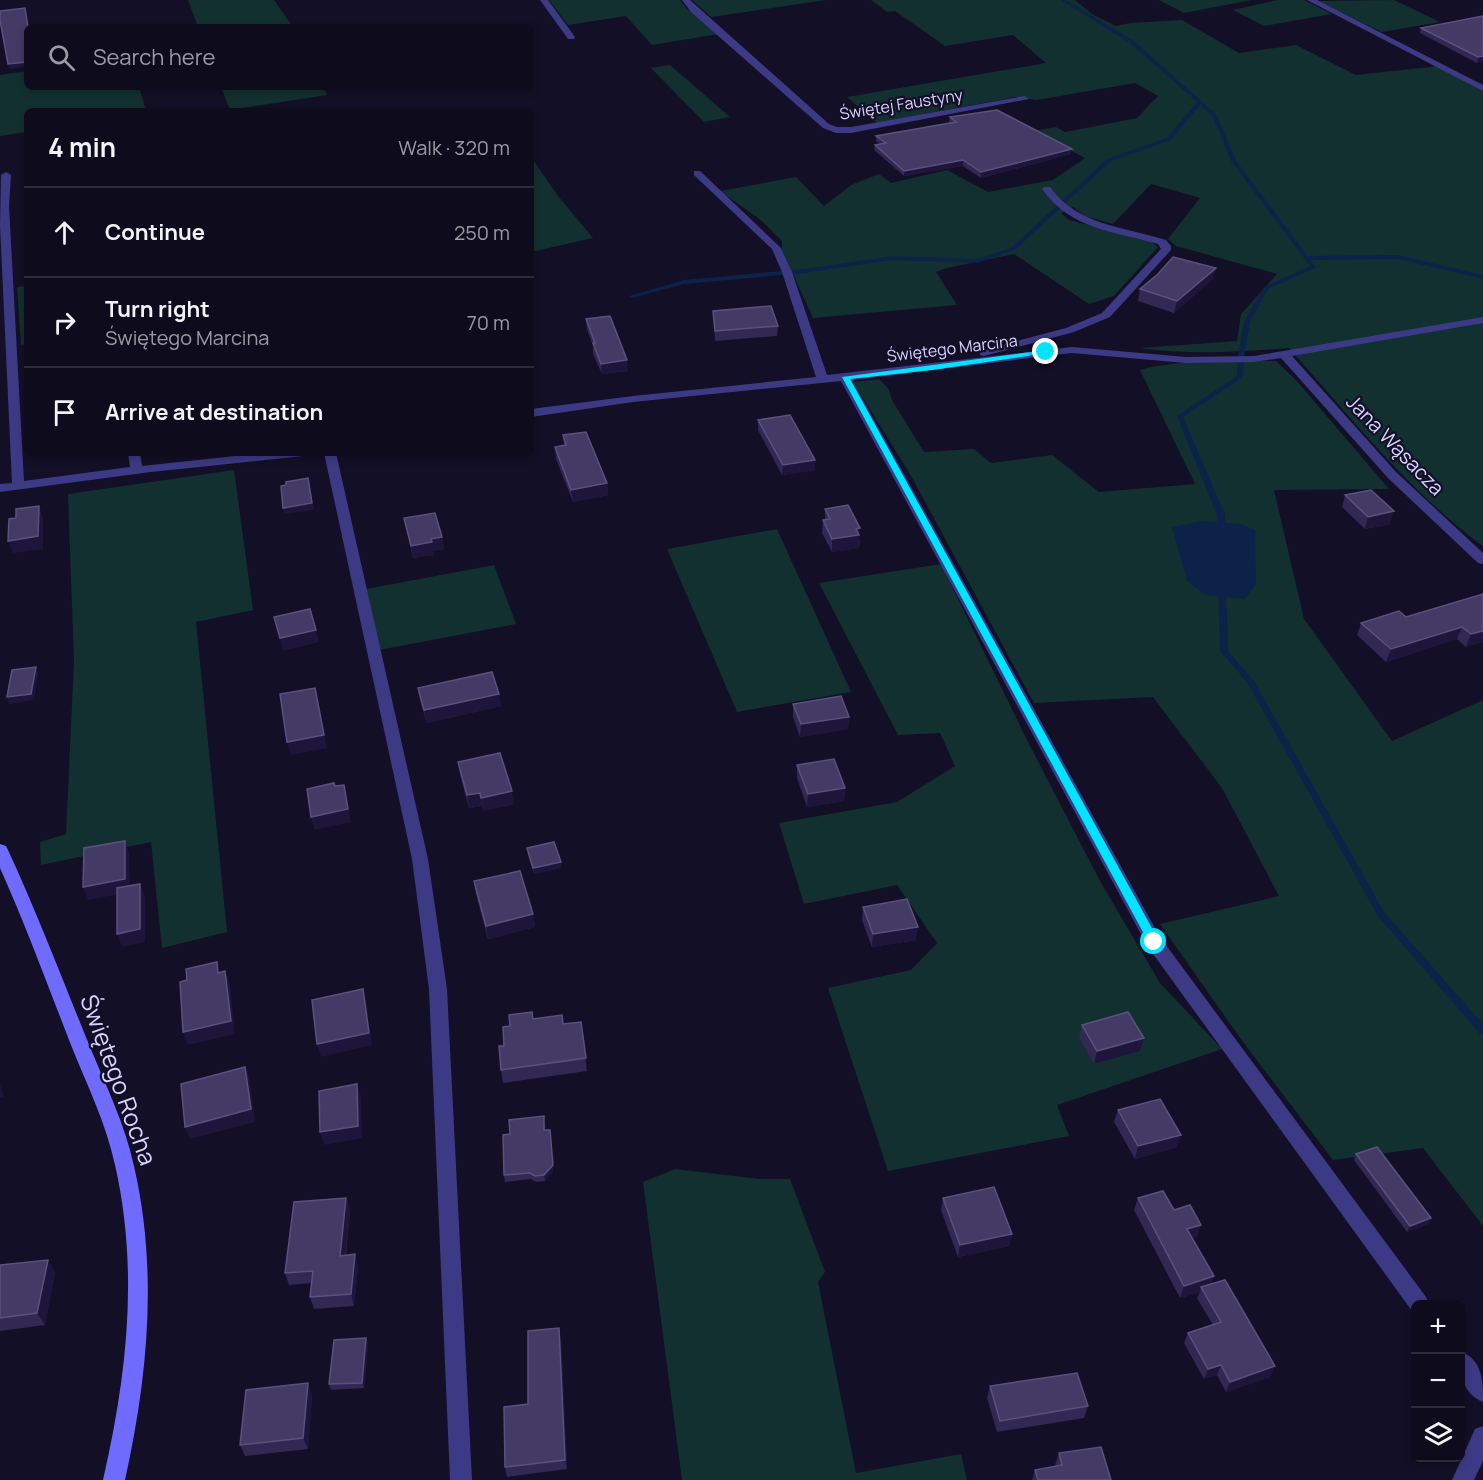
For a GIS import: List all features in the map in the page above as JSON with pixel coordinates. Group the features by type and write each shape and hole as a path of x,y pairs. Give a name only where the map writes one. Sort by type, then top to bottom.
{"street":[{"path":"544,0 571,37"},
{"name":"Świętej Faustyny","path":"686,0 694,10 830,128 851,130 1025,99"},
{"path":"1311,0 1483,88"},
{"path":"697,173 776,248 787,272 824,379"},
{"path":"6,175 4,206 18,486"},
{"path":"932,368 1070,330 1106,315 1166,250 1162,242 1098,225 1068,212 1052,198 1047,189"},
{"name":"Świętego Marcina","path":"534,413 633,399 932,368 1072,350 1186,360 1254,359 1483,320"},
{"name":"Jana Wąsacza","path":"1284,354 1392,475 1483,560"},
{"path":"845,377 1154,942 1415,1300"},
{"path":"134,456 136,470"},
{"path":"0,488 136,470 270,456"},
{"path":"331,456 420,859 438,989 461,1480"},
{"name":"Świętego Rocha","path":"0,850 32,921 101,1097 124,1164 134,1213 138,1257 139,1324 135,1372 114,1480"},
{"path":"1465,1367 1483,1392"},
{"path":"1463,1480 1483,1437"}],"green space":[{"path":"188,0 274,0 291,24 197,24"},
{"path":"549,0 680,0 686,8 719,34 652,45 626,16 568,25"},
{"path":"692,0 826,0 711,17"},
{"path":"871,0 1075,0 1092,14 1116,26 1182,20 1239,53 1296,45 1356,75 1439,66 1483,88 1483,546 1456,525 1406,478 1289,348 1196,352 1140,348 1237,341 1241,314 1277,274 1176,246 1168,239 1200,198 1151,184 1113,224 1085,216 1073,207 1061,213 1069,220 1150,241 1158,247 1114,296 1089,304 1014,254 936,272 957,305 813,318 782,250 782,241 762,221 720,191 796,177 824,206 851,185 879,174 891,183 947,170 988,192 1053,180 1085,158 1034,131 1056,127 1065,132 1137,118 1158,96 1135,83 1037,100 1016,97 877,123 847,97 1046,63 1013,35 945,46 895,11 887,12"},
{"path":"1159,0 1252,0 1184,13"},
{"path":"1277,0 1304,0 1332,14 1264,26 1233,10"},
{"path":"1394,0 1440,22 1382,32 1317,1"},
{"path":"670,65 730,117 704,122 651,68"},
{"path":"24,71 24,90 140,90 145,108 24,108 24,132 0,136 0,75"},
{"path":"222,90 324,90 327,95 243,108 229,108"},
{"path":"534,161 558,196 593,238 534,251"},
{"path":"24,286 24,344 21,345 17,287"},
{"path":"1276,361 1296,380 1389,489 1274,490 1304,619 1392,741 1483,700 1483,1226 1423,1148 1333,1160 1243,1042 1160,924 1279,896 1222,788 1153,697 1034,703 910,474 853,382 879,379 888,388 892,400 924,452 974,449 991,463 1052,455 1099,492 1195,484 1140,370 1172,364"},
{"path":"234,470 253,610 196,622 227,932 162,948 151,842 41,865 40,842 66,834 74,661 68,494"},
{"path":"777,529 851,692 737,712 667,549"},
{"path":"941,564 1027,740 1100,881 1160,983 1222,1049 1057,1105 1069,1136 888,1171 828,988 911,970 937,943 897,885 804,904 779,823 897,802 955,766 940,733 898,735 819,583"},
{"path":"494,565 516,624 379,650 366,589"},
{"path":"675,1169 759,1179 790,1179 825,1272 818,1282 856,1473 961,1454 967,1480 682,1480 643,1182"}],"water":[{"path":"1203,521 1240,524 1255,530 1256,584 1245,599 1206,595 1187,581 1172,527"}],"building":[{"path":"25,8 28,24 24,24 24,62 8,64 0,11"},
{"path":"1483,16 1483,56 1478,57 1421,28"},
{"path":"997,110 1072,149 981,172 963,160 904,171 875,145 886,143 876,136 956,122 950,117"},
{"path":"1173,257 1216,268 1177,301 1140,289 1158,274"},
{"path":"771,306 778,326 715,331 713,311"},
{"path":"610,316 627,360 601,364 586,319"},
{"path":"790,415 815,460 783,465 758,420"},
{"path":"586,432 607,483 571,490 555,447 566,445 563,435"},
{"path":"308,478 312,503 283,508 281,486 286,485 286,482"},
{"path":"1371,490 1394,511 1368,517 1345,495"},
{"path":"848,505 860,528 856,529 859,535 832,539 823,520 830,519 825,509"},
{"path":"39,506 38,536 8,541 9,519 16,518 16,509"},
{"path":"435,513 442,537 431,539 432,542 411,546 404,518"},
{"path":"1483,594 1483,631 1471,634 1462,627 1391,649 1361,623 1399,611 1406,617"},
{"path":"310,609 316,630 280,638 274,617"},
{"path":"36,667 31,694 7,697 12,670"},
{"path":"492,672 499,694 424,710 418,688"},
{"path":"315,688 324,735 287,742 280,694"},
{"path":"841,696 849,717 801,724 793,704"},
{"path":"500,753 512,791 481,798 480,793 467,795 458,762"},
{"path":"834,759 845,788 808,794 797,765"},
{"path":"334,783 335,786 344,785 348,809 311,817 307,789"},
{"path":"125,841 125,879 83,887 84,848"},
{"path":"554,842 561,862 533,868 527,848"},
{"path":"520,871 533,914 486,926 474,881"},
{"path":"140,884 140,929 117,934 117,888"},
{"path":"907,899 918,927 873,934 863,907"},
{"path":"217,962 218,973 225,971 231,1021 183,1032 180,982 187,980 186,969"},
{"path":"363,989 369,1033 317,1044 312,1000"},
{"path":"532,1012 533,1019 562,1015 563,1024 581,1022 586,1058 501,1070 499,1046 504,1046 503,1027 510,1026 509,1015"},
{"path":"1128,1012 1144,1038 1097,1051 1082,1025"},
{"path":"245,1067 251,1109 185,1127 181,1084"},
{"path":"357,1084 358,1126 320,1132 319,1091"},
{"path":"1160,1099 1181,1135 1138,1146 1118,1110"},
{"path":"544,1116 544,1130 550,1130 553,1165 544,1175 535,1176 530,1173 504,1175 503,1135 510,1134 509,1120"},
{"path":"1377,1147 1431,1218 1410,1226 1356,1154"},
{"path":"994,1187 1012,1234 960,1245 943,1198"},
{"path":"1163,1191 1174,1210 1190,1205 1201,1225 1187,1229 1214,1276 1184,1286 1138,1198"},
{"path":"346,1198 340,1256 355,1254 351,1294 310,1297 313,1271 285,1273 294,1202"},
{"path":"48,1260 37,1313 0,1318 0,1265"},
{"path":"1225,1280 1275,1366 1230,1382 1221,1365 1208,1369 1188,1333 1221,1322 1201,1287"},
{"path":"559,1328 565,1460 505,1467 504,1407 528,1404 528,1331"},
{"path":"366,1338 362,1383 329,1384 334,1340"},
{"path":"1077,1373 1088,1406 1000,1421 990,1386"},
{"path":"308,1383 303,1438 240,1445 246,1390"},
{"path":"1101,1447 1111,1480 1038,1480 1035,1470 1062,1465 1059,1453"}],"waterway":[{"path":"1063,0 1132,42 1215,116 1234,161 1306,258"},
{"path":"632,296 684,282 804,271 892,258 977,261 1013,249 1109,160 1169,139 1199,103"},
{"path":"1306,258 1398,257 1483,277"},
{"path":"1241,356 1247,322 1266,288 1313,267 1306,258"},
{"path":"1221,534 1221,515 1180,416 1240,377 1241,362"},
{"path":"1222,586 1224,651 1250,681 1381,914 1483,1031"}],"route":[{"path":"1046,352 932,368 845,377 1154,942"}]}
